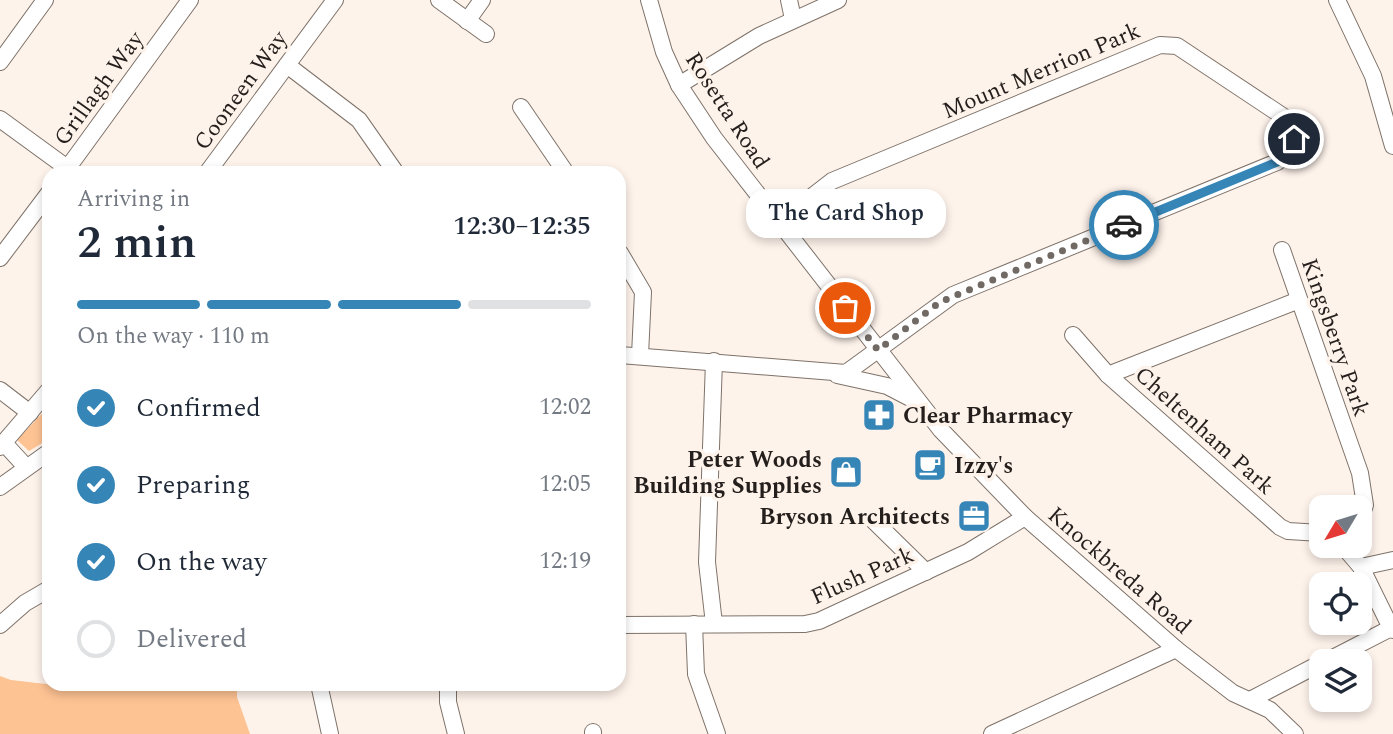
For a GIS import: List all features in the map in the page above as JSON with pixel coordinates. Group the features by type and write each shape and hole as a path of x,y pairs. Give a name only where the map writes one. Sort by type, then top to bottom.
{"street":[{"path":"0,62 45,0"},
{"name":"Grillagh Way","path":"72,166 190,0"},
{"name":"Cooneen Way","path":"212,166 335,0"},
{"path":"439,0 486,34"},
{"path":"467,21 482,0"},
{"name":"Rosetta Road","path":"649,0 663,52 679,85 714,138 917,402"},
{"path":"789,0 793,19"},
{"path":"679,85 759,36 838,0"},
{"path":"1337,0 1373,76 1393,146"},
{"name":"Mount Merrion Park","path":"779,222 832,181 1169,43 1186,51 1284,117 1291,127 1293,146 1277,162 953,295 878,350"},
{"path":"288,65 359,120 391,166"},
{"path":"521,107 561,166"},
{"path":"0,119 60,166"},
{"path":"0,258 42,202"},
{"name":"Kingsberry Park","path":"1282,250 1360,473 1363,495"},
{"path":"626,263 643,292 640,355"},
{"path":"1108,375 1299,300"},
{"name":"Cheltenham Park","path":"1073,335 1108,375 1280,527 1288,531 1309,532"},
{"path":"833,374 854,369 878,350"},
{"path":"626,355 833,374 887,386 917,402"},
{"path":"714,361 707,562 714,624"},
{"path":"0,390 30,413"},
{"path":"26,467 2,445 42,398"},
{"name":"Knockbreda Road","path":"917,402 1025,517 1211,679 1270,710 1295,734"},
{"path":"0,487 42,457"},
{"name":"Flush Park","path":"626,625 805,624 819,621 968,552 1025,517"},
{"path":"873,520 926,572"},
{"path":"1350,649 1392,629 1361,567 1353,558"},
{"path":"1361,567 1393,560"},
{"path":"0,625 31,598 42,592"},
{"path":"694,624 696,674 717,734"},
{"path":"992,734 1176,649"},
{"path":"1250,700 1309,669"},
{"path":"321,691 330,734"},
{"path":"448,691 456,734"}],"shaded area":[{"path":"42,413 42,443 29,451 17,440"},
{"path":"0,676 42,684 42,691 237,691 250,734 0,734"}],"way so far":[{"path":"845,308 878,350 953,295 1124,225"}],"place":[{"name":"The Card Shop","path":"845,308"},
{"name":"Clear Pharmacy","path":"879,415"},
{"name":"Izzy's","path":"930,465"},
{"name":"Peter Woods Building Supplies","path":"846,472"},
{"name":"Bryson Architects","path":"974,516"}],"route":[{"path":"1124,225 1277,162 1287,155 1294,139"}]}
